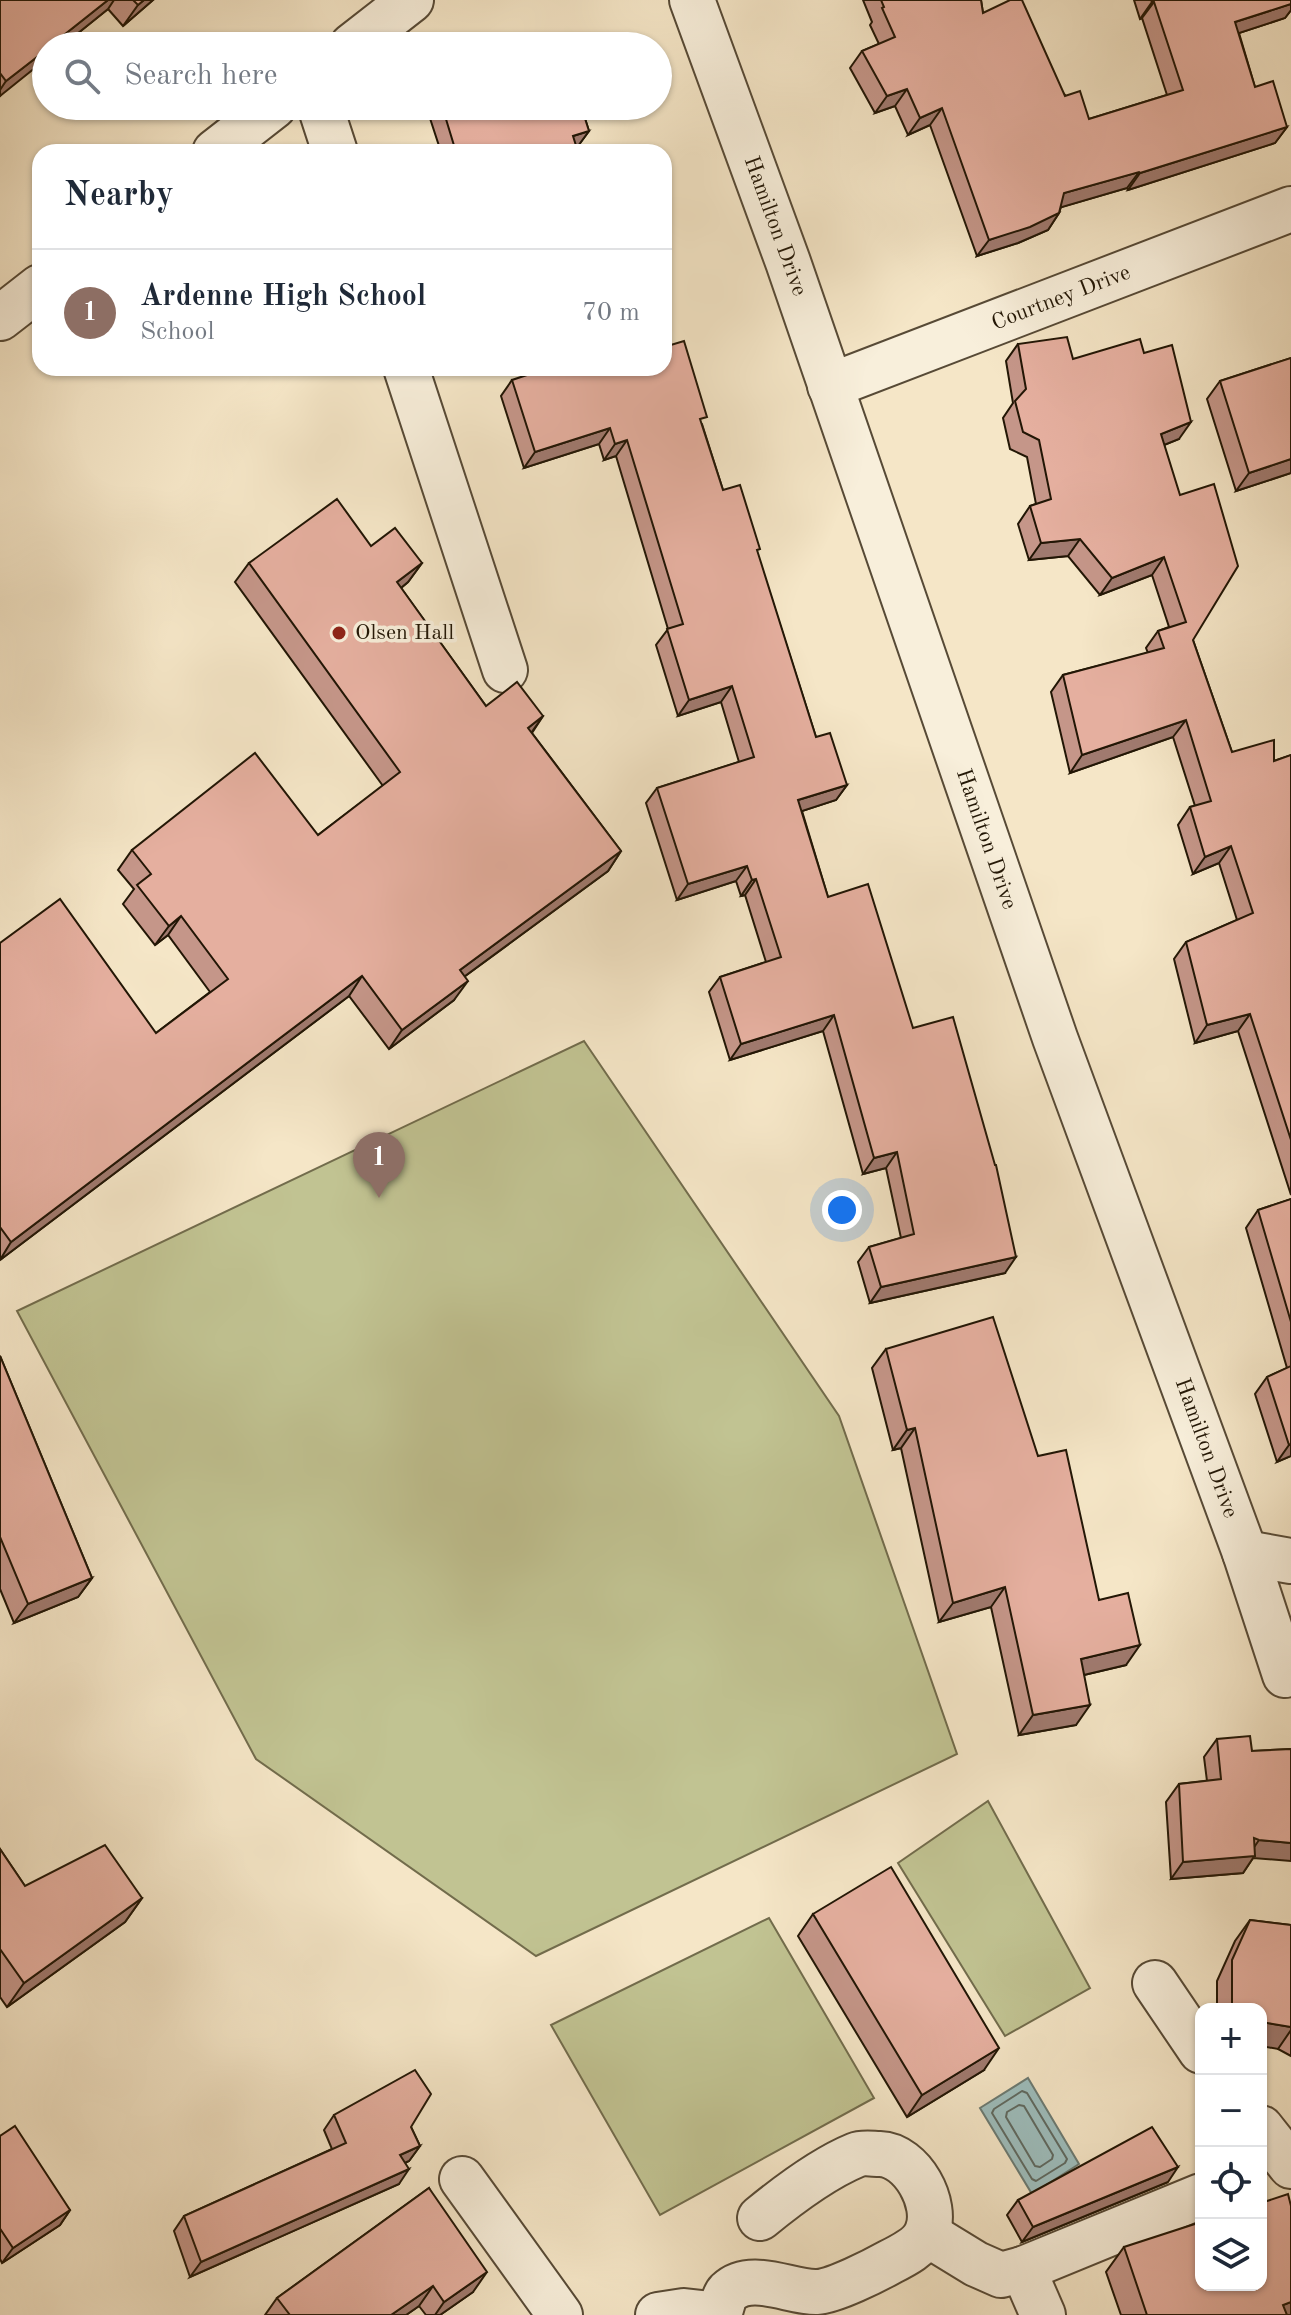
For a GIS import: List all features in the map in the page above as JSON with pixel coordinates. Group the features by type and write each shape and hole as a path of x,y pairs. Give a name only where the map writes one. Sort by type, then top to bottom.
{"street":[{"path":"370,32 411,0"},
{"name":"Hamilton Drive","path":"692,0 788,262 1050,1023 1245,1553 1285,1675"},
{"path":"225,144 256,120"},
{"path":"325,120 332,144"},
{"name":"Courtney Drive","path":"830,386 1291,209"},
{"path":"0,318 32,293"},
{"path":"409,376 505,670"},
{"path":"1245,1553 1291,1561"},
{"path":"1155,1983 1195,2042"},
{"path":"658,2315 684,2311 720,2315 727,2294 740,2285 770,2284 817,2292 865,2275 906,2254 927,2234 930,2214 925,2191 915,2173 888,2154 859,2154 797,2188 760,2218"},
{"path":"462,2179 560,2315"},
{"path":"927,2234 976,2264 1001,2275 1023,2269 1195,2198"},
{"path":"1023,2269 1043,2315"}],"green space":[{"path":"584,1041 839,1416 957,1754 536,1956 256,1759 17,1311"},
{"path":"988,1801 1090,1988 1005,2036 898,1863"},
{"path":"769,1918 874,2098 660,2215 551,2025"}],"water":[{"path":"1028,2078 1079,2164 1032,2194 980,2108"}],"building":[{"path":"0,0 108,0 68,32 32,32 32,61 6,81 0,73"},
{"path":"881,0 981,0 983,13 1010,0 1022,0 1065,96 1080,91 1089,119 1183,90 1151,0 1291,0 1291,4 1235,22 1255,87 1273,81 1287,127 1064,193 1059,213 1030,227 989,240 942,108 920,118 907,89 887,96 862,51 895,37"},
{"path":"446,120 585,120 589,131 573,136 576,144 454,144"},
{"path":"1067,337 1073,359 1140,339 1144,353 1172,345 1191,422 1161,434 1180,495 1214,484 1238,566 1193,640 1232,752 1274,740 1274,761 1291,755 1291,1140 1250,1014 1207,1025 1186,942 1253,913 1231,846 1205,857 1190,807 1211,801 1186,720 1082,755 1063,675 1164,648 1158,631 1186,622 1164,557 1112,578 1080,539 1041,543 1030,506 1051,499 1039,440 1023,432 1015,401 1026,389 1018,344"},
{"path":"684,341 707,417 700,419 723,490 740,485 760,549 757,550 816,737 830,733 847,785 798,800 828,897 868,884 913,1028 953,1017 996,1165 1016,1257 881,1287 869,1247 914,1234 897,1152 874,1158 834,1015 741,1044 720,977 781,957 756,879 752,880 747,866 688,884 657,788 754,757 732,686 689,700 667,629 683,624 627,440 615,444 610,428 535,452 512,380 524,376 672,376 672,345"},
{"path":"1291,358 1291,459 1249,473 1220,381"},
{"path":"337,499 371,546 395,528 422,563 397,582 486,706 517,682 543,716 528,728 621,851 460,970 468,981 402,1030 362,976 11,1242 0,1227 0,943 60,899 156,1033 228,979 181,916 169,926 137,885 151,874 132,850 255,753 318,835 400,772 249,563"},
{"path":"1291,1199 1291,1322 1258,1210"},
{"path":"993,1317 1038,1456 1066,1450 1099,1600 1128,1593 1140,1645 1081,1659 1090,1705 1033,1715 1005,1587 953,1603 915,1428 907,1430 886,1349"},
{"path":"0,1356 92,1578 28,1604 0,1537"},
{"path":"1291,1366 1291,1444 1289,1445 1267,1377"},
{"path":"1250,1736 1252,1751 1291,1749 1291,1843 1254,1838 1255,1856 1183,1862 1179,1784 1221,1779 1217,1739"},
{"path":"105,1845 142,1898 24,1983 0,1949 0,1849 25,1886"},
{"path":"891,1867 999,2048 922,2095 813,1914"},
{"path":"1250,1920 1291,1925 1291,2027 1267,2023 1267,2003 1232,2003 1232,1960"},
{"path":"415,2070 431,2094 411,2127 420,2146 400,2155 409,2169 201,2262 184,2216 346,2143 334,2115"},
{"path":"15,2126 70,2210 13,2248 0,2231 0,2136"},
{"path":"1152,2127 1178,2167 1033,2227 1018,2200"},
{"path":"429,2188 487,2272 444,2302 433,2286 391,2315 290,2315 277,2298"},
{"path":"1288,2194 1291,2206 1291,2302 1283,2305 1287,2315 1147,2315 1124,2247 1195,2224 1195,2291 1267,2291 1267,2201"}],"place":[{"name":"Olsen Hall","path":"339,633"},
{"name":"Ardenne High School","path":"379,1198"}]}
